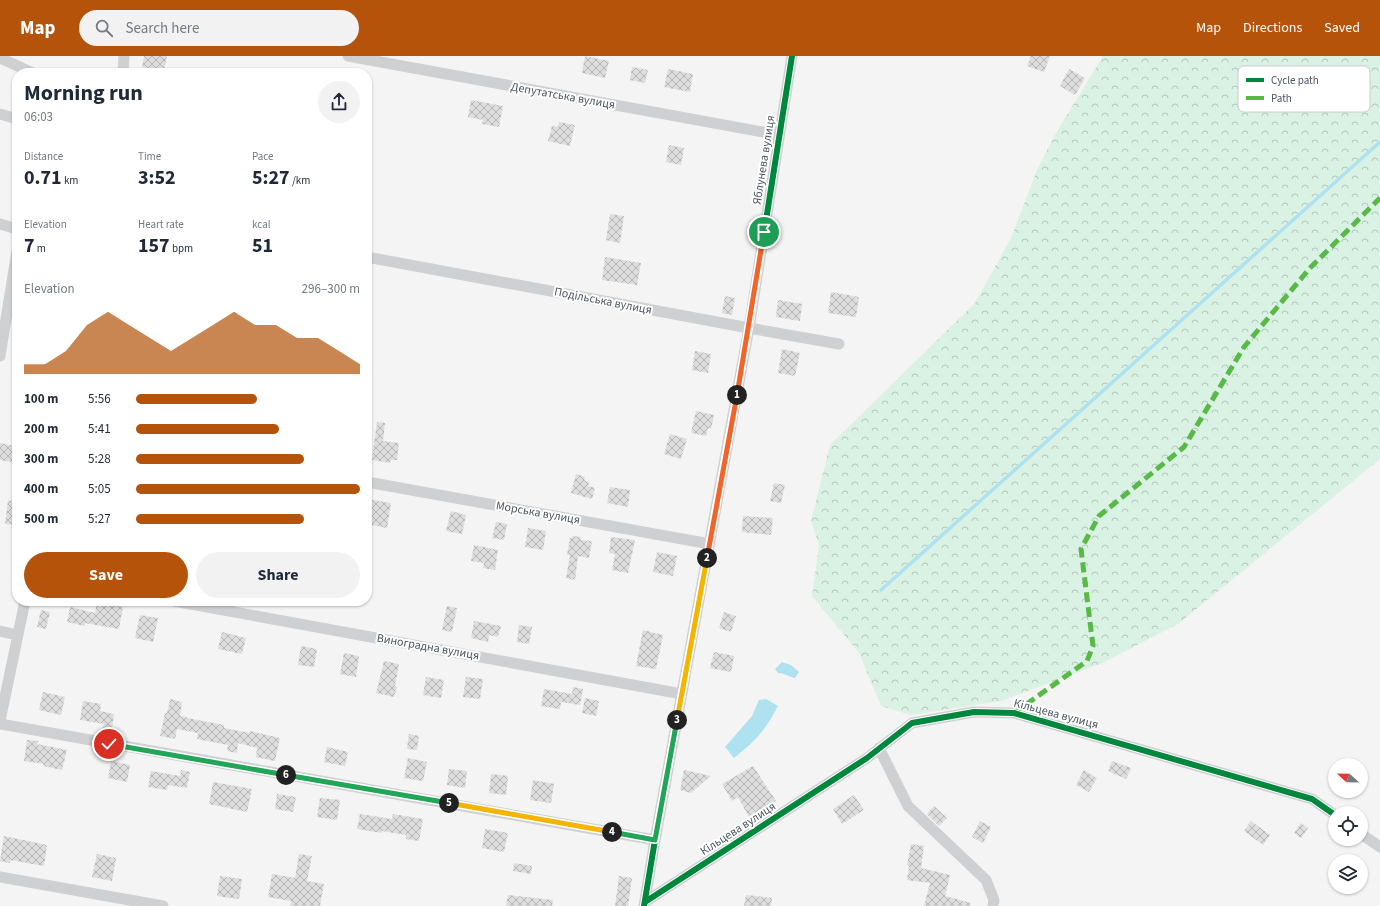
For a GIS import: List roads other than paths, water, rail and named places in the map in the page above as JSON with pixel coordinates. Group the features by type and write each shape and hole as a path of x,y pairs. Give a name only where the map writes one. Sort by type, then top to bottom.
{"street":[{"path":"123,68 124,56"},
{"name":"Депутатська вулиця","path":"348,56 779,135"},
{"name":"Яблунева вулиця","path":"644,904 749,328 792,56"},
{"path":"0,58 22,68"},
{"path":"0,114 12,118"},
{"path":"0,224 12,228"},
{"name":"Подільська вулиця","path":"372,258 839,344"},
{"path":"0,356 12,280"},
{"name":"Морська вулиця","path":"372,483 710,544"},
{"path":"24,606 0,723 655,840"},
{"name":"Виноградна вулиця","path":"201,606 682,694"},
{"path":"0,631 17,635"},
{"name":"Кільцева вулиця","path":"644,904 867,758 912,722 974,712 1014,713 1312,799 1328,810"},
{"path":"879,748 908,806 986,880 994,900 993,906"},
{"path":"1368,839 1380,847"},
{"path":"0,877 164,906"}],"water":[{"path":"782,662 791,665 799,672 795,678 778,673 775,669"},
{"path":"766,699 778,706 769,722 759,735 734,758 725,747 752,716 759,700"}],"waterway":[{"path":"881,590 1380,142"}]}
